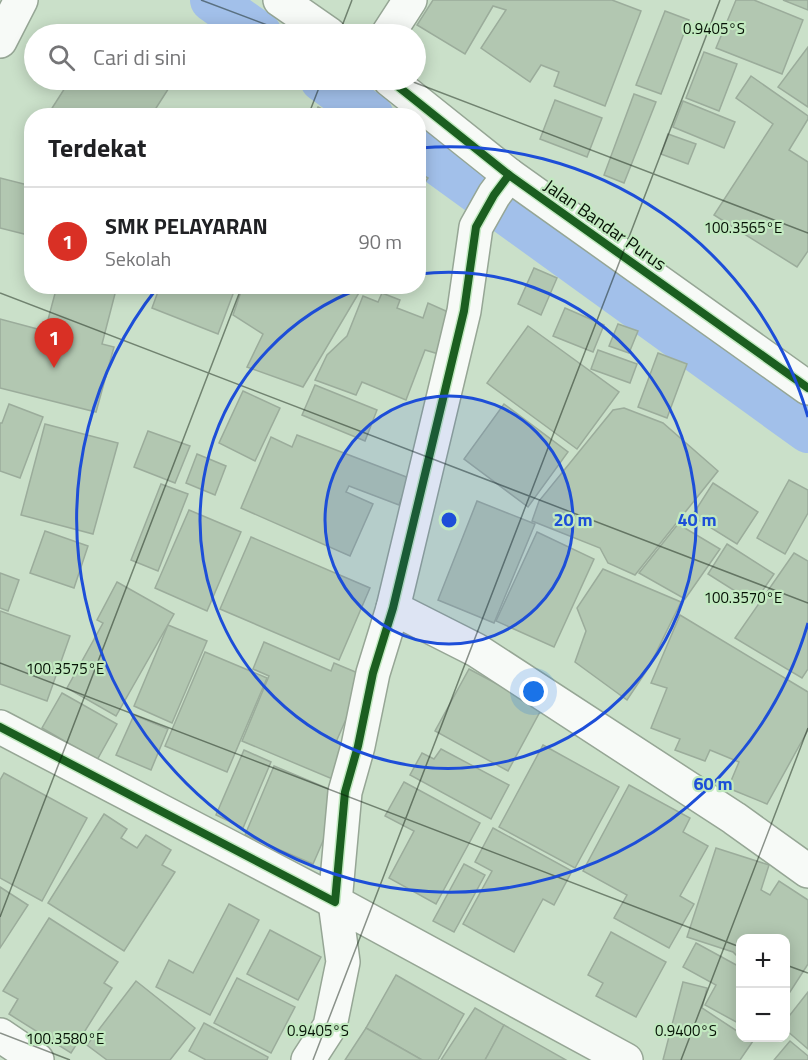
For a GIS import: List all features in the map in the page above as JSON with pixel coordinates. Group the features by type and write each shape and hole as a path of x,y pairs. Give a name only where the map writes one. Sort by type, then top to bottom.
{"street":[{"path":"0,41 21,0"},
{"path":"280,0 315,24"},
{"path":"394,24 410,0"},
{"name":"Jalan Bandar Purus","path":"401,90 420,108"},
{"name":"Jalan Bandar Purus","path":"426,114 502,185 808,388"},
{"path":"308,1060 330,1026 343,962 335,902 345,792 358,746 373,673 393,608 464,311 476,227 502,185"},
{"path":"393,608 476,650 808,870"},
{"path":"0,727 335,902 626,1060"},
{"path":"0,1035 37,1060"}],"building":[{"path":"433,0 612,0 641,11 605,106 554,86 559,72 541,65 530,82 481,48 506,10 493,6 465,54 426,30 426,24 418,24"},
{"path":"736,0 754,0 803,20 782,74 716,48"},
{"path":"783,0 808,0 808,10"},
{"path":"665,11 689,20 661,94 636,85"},
{"path":"808,47 808,107 778,87"},
{"path":"704,52 737,64 719,111 686,98"},
{"path":"751,76 808,116 789,150 808,162 808,251 797,267 714,215 773,124 736,98"},
{"path":"64,90 168,90 156,108 52,108"},
{"path":"634,94 656,102 624,183 604,175"},
{"path":"555,100 602,118 587,157 540,139"},
{"path":"683,101 735,122 724,148 673,127"},
{"path":"668,134 696,144 688,164 661,154"},
{"path":"0,178 24,184 24,234 0,228"},
{"path":"534,268 557,278 541,315 518,304"},
{"path":"55,294 115,294 102,344 114,347 96,412 0,388 0,319 45,331"},
{"path":"157,294 233,294 218,334 152,308"},
{"path":"240,294 358,294 303,387 247,367 263,334 233,315"},
{"path":"382,294 385,294 400,300 397,308 423,318 428,303 457,316 442,355 425,350 406,400 362,382 356,395 315,380 327,355 347,336 363,296 378,302"},
{"path":"565,308 604,325 593,352 553,336"},
{"path":"618,324 638,331 629,353 609,346"},
{"path":"528,326 619,392 577,449 487,383"},
{"path":"598,350 637,364 630,383 591,369"},
{"path":"658,353 687,364 667,418 638,407"},
{"path":"315,385 377,410 365,441 302,415"},
{"path":"243,391 280,408 255,461 219,443"},
{"path":"9,404 43,417 20,478 0,471 0,423 2,423"},
{"path":"504,404 568,452 528,507 464,459"},
{"path":"624,408 663,423 718,471 635,575 608,563 600,548 532,521 539,501 613,410"},
{"path":"45,424 118,443 93,534 21,515"},
{"path":"148,431 190,446 175,483 134,467"},
{"path":"297,435 409,478 399,505 349,486 346,492 373,504 350,556 241,508 271,437 292,447"},
{"path":"197,454 226,466 215,495 186,483"},
{"path":"789,480 808,490 808,513 785,554 757,538"},
{"path":"713,483 758,512 737,544 692,516"},
{"path":"161,484 188,494 158,571 131,560"},
{"path":"477,501 535,524 494,623 438,600"},
{"path":"189,510 241,532 207,611 155,588"},
{"path":"678,524 720,549 685,599 639,573"},
{"path":"45,531 88,546 74,588 30,573"},
{"path":"537,532 594,559 554,647 496,621"},
{"path":"251,537 370,588 339,660 220,609"},
{"path":"727,544 774,574 754,603 708,574"},
{"path":"794,553 808,561 808,669 802,678 735,638"},
{"path":"603,569 681,602 649,667 627,700 575,662 586,631 577,608"},
{"path":"0,573 19,580 8,611 0,608"},
{"path":"117,582 174,614 116,716 67,688 103,623 97,620"},
{"path":"0,611 70,636 47,701 0,684"},
{"path":"680,615 808,692 808,730 767,804 728,788 739,762 710,750 705,761 675,750 680,739 651,728 667,688 651,683"},
{"path":"168,625 207,641 172,723 134,706"},
{"path":"264,642 331,671 334,663 365,676 336,742 356,750 342,783 242,741 269,676 253,669"},
{"path":"205,652 267,678 227,772 165,746"},
{"path":"469,669 542,708 508,771 435,731"},
{"path":"62,693 117,724 97,760 42,728"},
{"path":"134,715 168,729 151,770 116,755"},
{"path":"543,745 619,787 575,868 499,827"},
{"path":"441,749 509,785 491,819 410,775 422,753 434,759"},
{"path":"244,750 271,762 243,828 216,815"},
{"path":"274,766 343,795 313,864 245,835"},
{"path":"4,773 87,818 42,901 0,878 0,780"},
{"path":"404,782 480,823 436,904 389,878 414,831 385,816"},
{"path":"629,785 690,818 683,832 708,846 680,896 694,904 669,948 614,918 627,895 583,871"},
{"path":"104,814 127,829 121,838 137,848 146,835 171,850 162,865 175,872 124,951 48,903"},
{"path":"493,828 572,871 554,905 543,899 514,952 463,924 492,871 475,862"},
{"path":"716,848 769,865 761,890 770,895 779,881 808,900 808,964 790,992 790,934 736,934 736,955 687,937"},
{"path":"464,864 485,875 454,932 433,921"},
{"path":"0,887 28,905 0,948"},
{"path":"229,904 259,920 210,1015 156,987 169,960 193,973"},
{"path":"49,918 118,962 104,983 112,988 71,1053 9,1014 18,999 3,991"},
{"path":"270,930 321,957 298,1000 247,974"},
{"path":"611,932 666,962 636,1017 596,996 603,983 588,975"},
{"path":"696,943 736,965 736,1022 705,1005 716,985 683,967"},
{"path":"396,975 464,1014 438,1060 422,1060 366,1028"},
{"path":"237,978 295,1007 271,1053 214,1023"},
{"path":"136,981 195,1028 170,1060 107,1060 87,1045"},
{"path":"683,982 707,988 702,1008 736,1030 736,1042 752,1042 740,1060 663,1060"},
{"path":"808,992 808,1049 790,1033 790,1015"},
{"path":"475,1008 504,1025 485,1060 441,1060"},
{"path":"204,1023 268,1057 267,1060 206,1060 189,1051"},
{"path":"504,1025 566,1060 485,1060"},
{"path":"366,1028 422,1060 345,1060"},
{"path":"790,1041 808,1056 808,1060 774,1060"}],"waterway":[{"path":"212,0 246,24"},
{"path":"336,90 361,108"},
{"path":"426,155 808,431"}],"cycle path":[{"path":"403,90 425,108"},
{"path":"426,109 509,175 808,388"},
{"path":"0,727 335,902 345,792 358,746 373,673 393,608 464,311 476,227 494,195 509,175"}],"place":[{"name":"SMK PELAYARAN","path":"54,368"}]}
